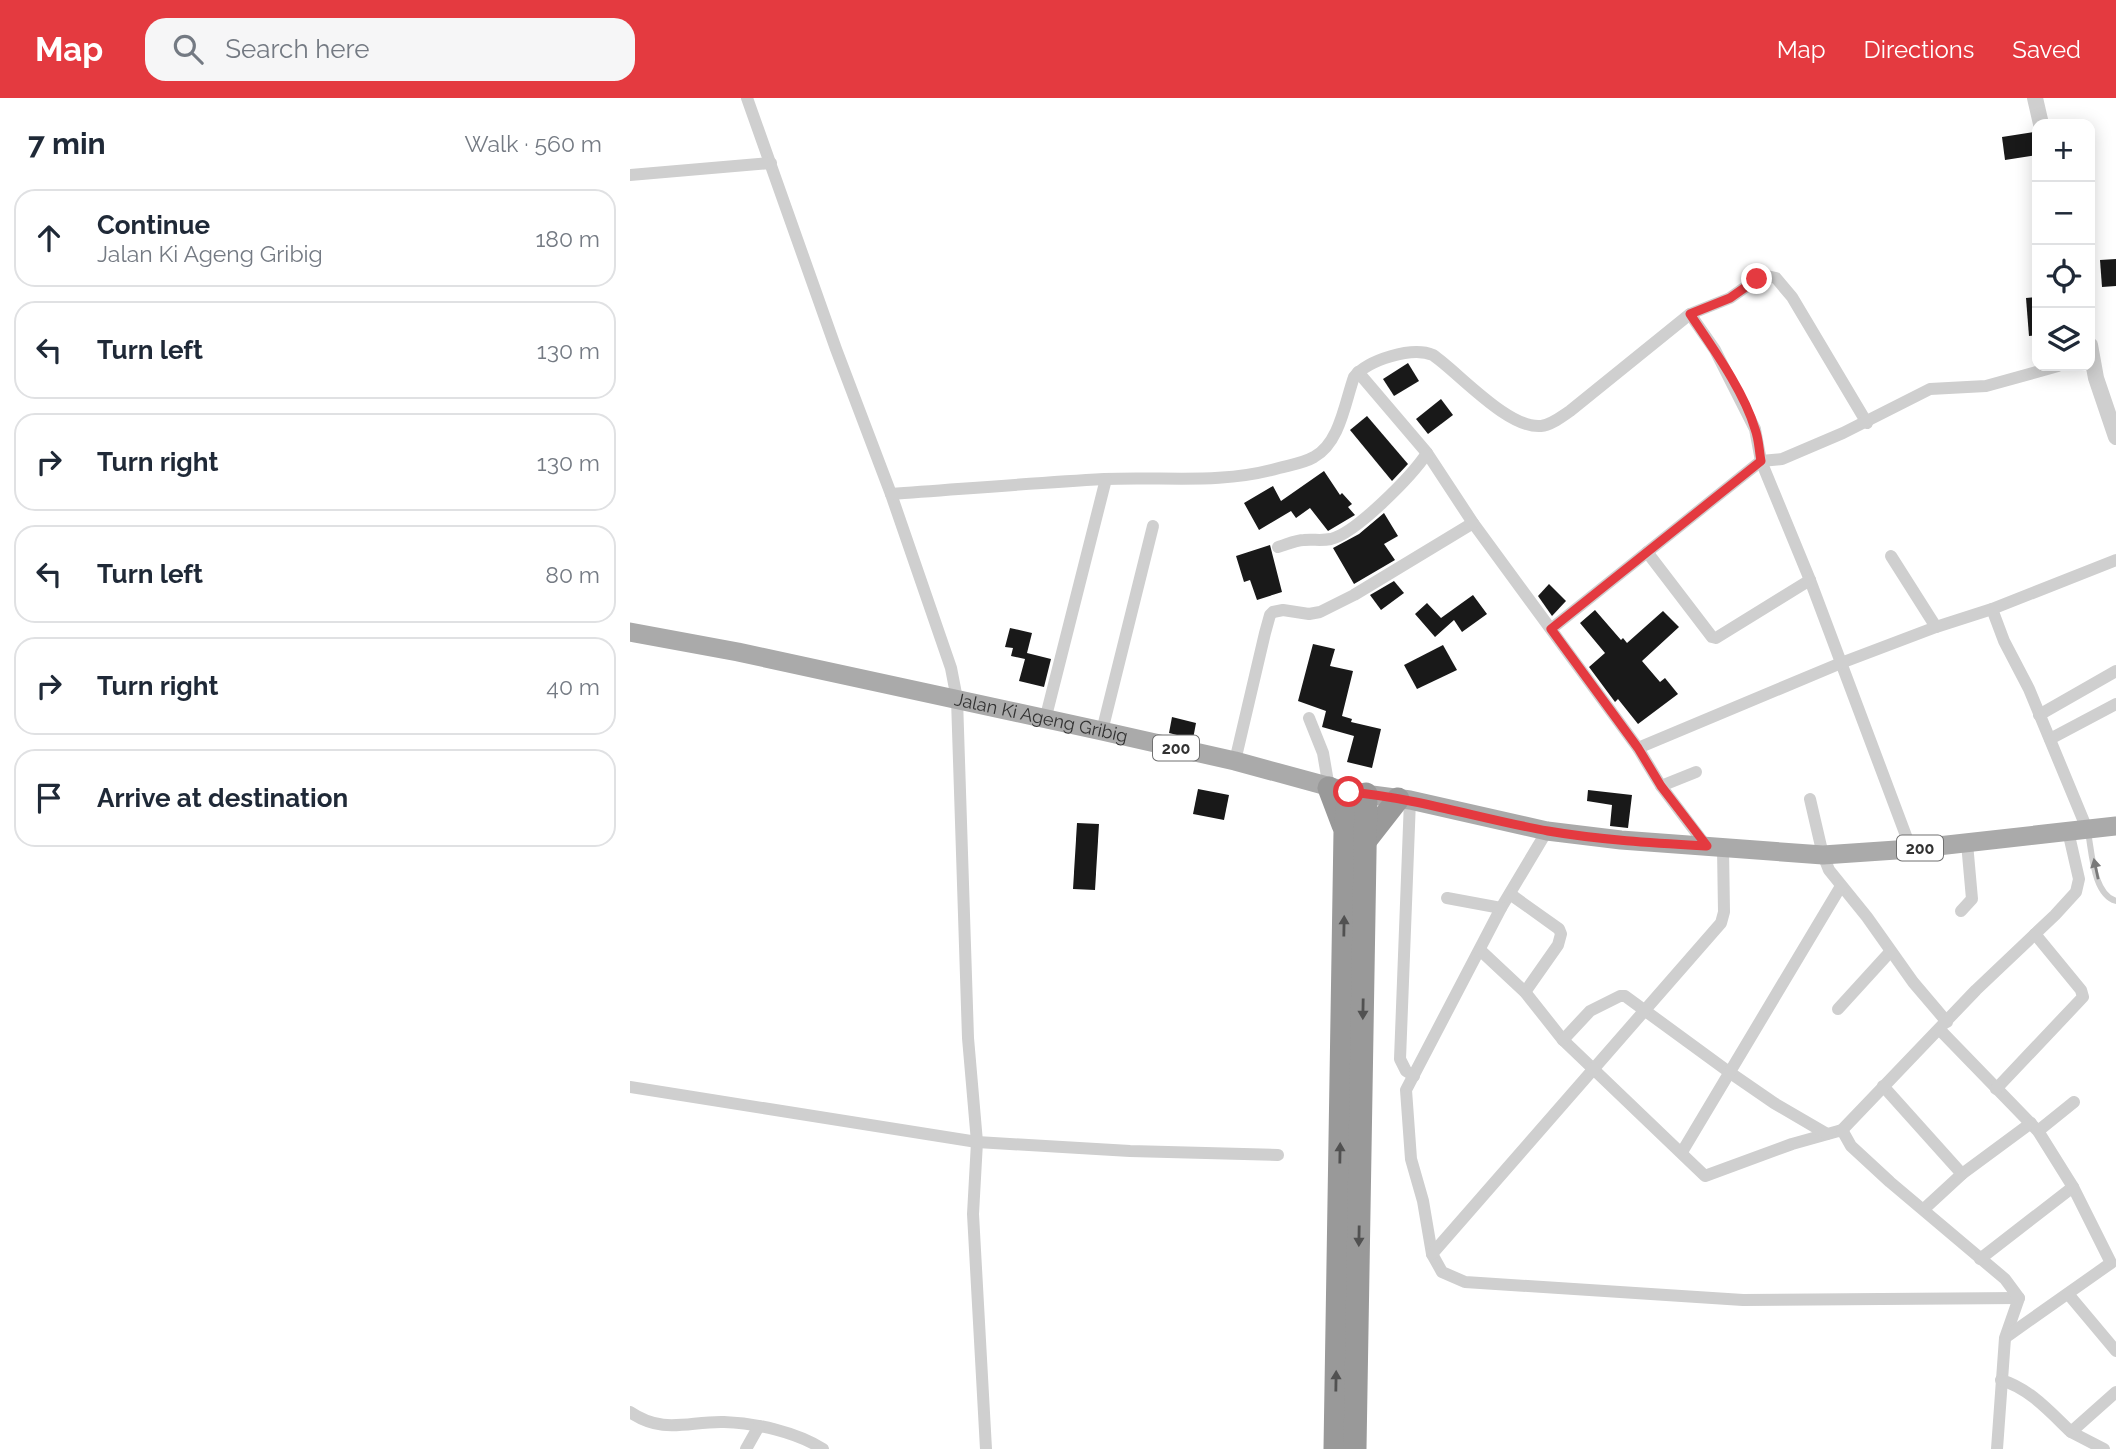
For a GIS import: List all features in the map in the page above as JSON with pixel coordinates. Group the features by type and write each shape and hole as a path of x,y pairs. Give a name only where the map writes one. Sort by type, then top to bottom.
{"highway":[{"path":"1348,791 1356,836 1355,1449"},
{"path":"1356,836 1404,799"},
{"path":"1335,1449 1356,836"}],"main road":[{"name":"Jalan Ki Ageng Gribig","path":"630,632 752,655 1102,731 1235,761 1348,791 1404,799 1547,831 1621,841 1823,855 1911,849 2116,826"}],"street":[{"path":"747,98 836,349 891,494 951,668 957,699 968,1038 976,1142 973,1214 986,1449"},
{"path":"2035,98 2040,119"},
{"path":"630,175 771,163"},
{"path":"891,494 1107,479 1214,480 1259,474 1315,457 1334,435 1358,372 1392,356 1408,352 1427,352 1441,360 1515,420 1540,426 1548,424 1570,411 1690,314 1730,298 1762,276 1776,278 1792,297 1867,423"},
{"path":"1690,314 1715,350 1755,429 1761,461 1810,580 1911,849"},
{"path":"1551,629 1761,461 1782,458 1867,423 1930,389 2004,382 2041,371"},
{"path":"2094,371 2116,437"},
{"path":"1358,372 1427,453 1473,523 1638,748 1661,786 1715,847 1724,912 1721,923 1432,1254"},
{"path":"1278,548 1302,540 1319,541 1340,535 1357,524 1416,470 1427,453"},
{"path":"1045,720 1107,479"},
{"path":"1235,761 1272,613 1280,610 1309,614 1320,612 1354,595 1473,523"},
{"path":"1102,731 1153,526"},
{"path":"1647,552 1712,637 1716,638 1810,580"},
{"path":"1891,556 1936,627"},
{"path":"1638,748 1841,663 1992,609 2116,560"},
{"path":"1480,950 1525,992 1563,1040 1705,1176 1792,1144 1842,1130 1976,990 2068,902 2078,885 2078,830 2050,739 1992,609"},
{"path":"2039,715 2116,671"},
{"path":"2050,739 2116,705"},
{"path":"1309,718 1323,753 1348,791"},
{"path":"1661,786 1696,772"},
{"path":"1404,799 1400,1059 1402,1066 1413,1076"},
{"path":"1810,799 1829,870 1867,917 1944,1026 1996,1089 2035,1127 2073,1188 2113,1261 2069,1295 2005,1338"},
{"path":"1547,831 1501,908 1406,1090 1411,1159 1423,1201 1432,1254 1442,1272 1465,1282 1743,1300 2020,1298"},
{"path":"1961,911 1972,899 1967,843"},
{"path":"1682,1152 1841,886"},
{"path":"1510,894 1559,929 1561,934 1558,945 1525,992"},
{"path":"1447,898 1501,908"},
{"path":"1996,1089 2083,997 2081,990 2035,934"},
{"path":"1838,1009 1890,952"},
{"path":"1563,1040 1590,1011 1625,996 1774,1103 1827,1134"},
{"path":"1883,1086 1962,1174"},
{"path":"630,1087 976,1142 1130,1151 1278,1155"},
{"path":"1924,1209 1962,1174 2074,1102"},
{"path":"1842,1130 1851,1146 2012,1286 2020,1298"},
{"path":"1980,1259 2073,1188"},
{"path":"2069,1295 2116,1351"},
{"path":"1997,1449 2005,1338 2020,1298"},
{"path":"2001,1380 2014,1384 2029,1394 2071,1432 2104,1449"},
{"path":"2071,1432 2116,1392"},
{"path":"630,1412 664,1426 722,1422 759,1426 806,1440 823,1449"},
{"path":"746,1449 759,1426"}],"lane":[{"path":"2078,830 2098,882 2111,899 2116,901"}],"building":[{"path":"2032,132 2032,156 2005,160 2002,137"},
{"path":"2116,259 2116,286 2102,287 2100,260"},
{"path":"2032,297 2032,336 2029,336 2026,298"},
{"path":"1408,363 1419,381 1394,396 1383,379"},
{"path":"1441,399 1453,415 1428,434 1416,419"},
{"path":"1367,416 1408,464 1392,481 1350,430"},
{"path":"1324,471 1340,495 1342,493 1352,504 1348,507 1355,515 1328,531 1310,508 1296,518 1291,511 1259,530 1244,503 1273,486 1281,501"},
{"path":"1384,513 1398,536 1384,544 1395,560 1354,584 1333,548 1359,534"},
{"path":"1270,545 1282,592 1257,600 1250,580 1244,582 1236,556"},
{"path":"1394,581 1404,593 1381,610 1370,595"},
{"path":"1549,584 1566,601 1552,616 1538,596"},
{"path":"1473,595 1487,614 1462,632 1454,620 1435,637 1415,614 1427,603 1441,618"},
{"path":"1595,610 1621,640 1623,638 1627,643 1663,611 1679,627 1642,661 1660,682 1665,678 1678,694 1638,724 1618,699 1615,702 1589,667 1605,653 1580,623"},
{"path":"1010,628 1032,633 1027,653 1051,659 1044,687 1019,681 1025,659 1011,656 1013,648 1005,647"},
{"path":"1313,644 1335,649 1330,666 1353,671 1342,716 1352,719 1351,722 1381,729 1372,768 1347,762 1354,736 1322,727 1326,711 1298,701"},
{"path":"1443,645 1457,670 1417,689 1404,665"},
{"path":"1172,717 1196,723 1193,739 1169,733"},
{"path":"1198,789 1229,795 1224,820 1193,814"},
{"path":"1588,790 1632,795 1628,828 1610,826 1612,805 1587,801"},
{"path":"1077,823 1099,824 1095,890 1073,889"}],"route":[{"path":"1349,792 1410,800 1547,831 1621,841 1707,846 1661,786 1638,748 1551,629 1761,461 1755,429 1743,402 1715,350 1690,314 1730,298 1757,279"}]}
